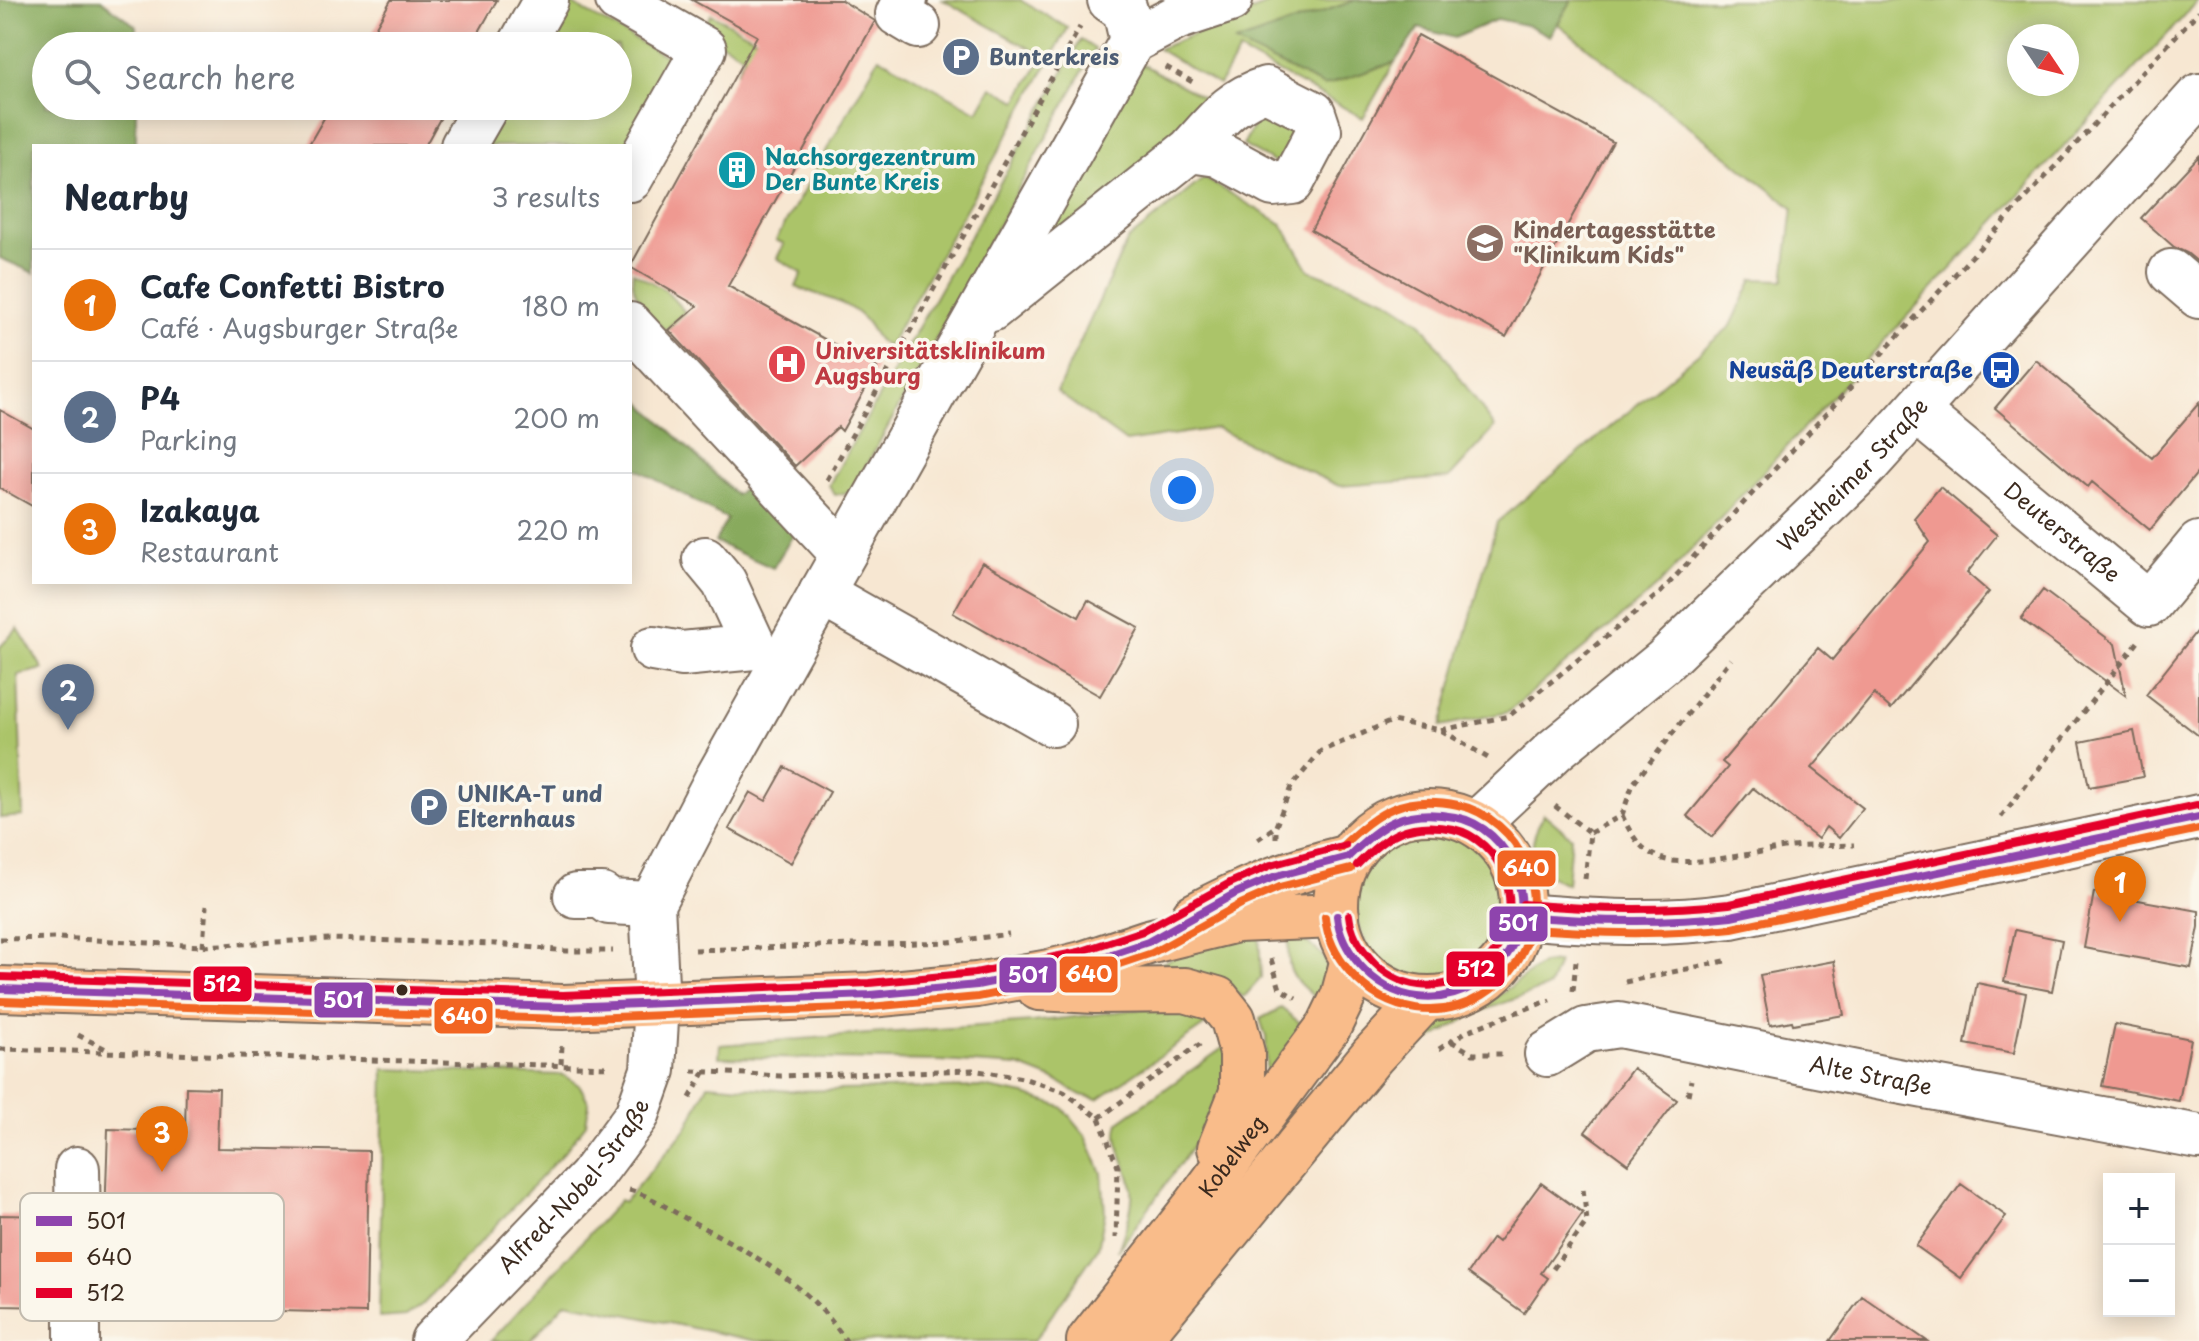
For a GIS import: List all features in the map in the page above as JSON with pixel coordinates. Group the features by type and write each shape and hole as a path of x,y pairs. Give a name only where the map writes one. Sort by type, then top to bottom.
{"main road":[{"path":"1432,811 1455,815 1476,824 1495,838 1510,856 1519,878 1522,916 1514,947 1501,966 1483,982 1462,992 1425,999 1393,992 1373,979 1353,959 1344,943 1336,897 1348,857 1367,835 1386,822 1408,814 1432,811"},
{"path":"1148,942 1236,893 1276,876 1348,857"},
{"path":"0,989 549,1007 870,995 977,985 1082,964 1148,942 1237,920 1337,916"},
{"name":"Kobelweg","path":"1089,1341 1197,1204 1329,1026 1343,997 1353,959"},
{"path":"977,985 1095,991 1185,990 1217,999 1233,1019 1242,1053 1242,1092 1197,1204"},
{"name":"Kobelweg","path":"1137,1341 1372,1056 1425,999"}],"street":[{"path":"528,32 546,0"},
{"path":"618,0 704,49 632,175"},
{"path":"583,900 652,904 717,779 768,655 821,593 1132,41 1176,18 1230,0"},
{"path":"1098,7 1125,10 1132,41"},
{"path":"972,324 1190,150 1231,105 1250,94 1266,89 1313,113 1319,131 1292,182 1273,184 1218,154 1190,150"},
{"name":"Westheimer Straße","path":"1476,824 1521,781 1664,661 1863,469 2199,96"},
{"path":"464,144 478,120"},
{"path":"632,327 843,554"},
{"name":"Deuterstraße","path":"1915,412 2149,604"},
{"path":"2149,604 2199,544"},
{"path":"705,559 724,582 768,655"},
{"path":"821,593 1053,724"},
{"path":"653,649 682,654 768,655"},
{"path":"1522,916 1654,923 1744,914 2199,817"},
{"name":"Alfred-Nobel-Straße","path":"433,1341 590,1178 637,1115 653,1070 657,1004 652,904"},
{"name":"Alte Straße","path":"1547,1054 1586,1030 1619,1025 2199,1137"},
{"path":"77,1169 77,1193"}],"path":[{"path":"807,516 1098,7"},
{"path":"1252,843 1276,826 1291,787 1321,751 1392,721 1441,730 1509,716 1661,592 2199,11"},
{"path":"1132,41 1149,57 1231,105"},
{"path":"1997,822 2146,631 2149,604"},
{"path":"1441,730 1521,781"},
{"path":"1426,1057 1467,1031 1573,993 1590,833 1622,815 1632,836 1644,849 1664,860 1702,859"},
{"path":"203,946 206,906"},
{"path":"0,939 58,938 203,946 330,939 496,944 566,951 739,950 949,942 1021,932"},
{"path":"1099,1118 1233,1019 1280,989"},
{"path":"1451,1041 1473,1054 1547,1054"},
{"path":"0,1049 561,1064 781,1076 972,1070 1023,1078 1064,1092 1099,1118 1118,1167 1116,1238 1108,1250"},
{"path":"590,1178 634,1191 748,1250 803,1290 833,1321 846,1341"},
{"path":"1553,1269 1587,1221 1583,1189"}],"green space":[{"path":"0,0 101,0 136,26 136,32 32,32 32,120 136,120 136,144 32,144 32,272 0,258"},
{"path":"943,0 1020,0 1068,28 888,347 857,313 832,299 796,287 802,273 777,258 784,244 776,240 879,57 978,112 992,87 1017,101 1044,56"},
{"path":"1279,0 1356,0 1236,43 1324,86 1395,62 1363,118 1239,51 1219,85 1158,49"},
{"path":"1356,0 1572,0 1550,36 1530,26 1498,19 1454,38 1419,28 1395,62 1324,86 1235,43"},
{"path":"1572,0 2199,0 1656,588 1508,712 1441,726 1497,522 1731,326 1753,279 1784,280 1793,208 1558,24"},
{"path":"566,1 622,32 549,32"},
{"path":"711,14 787,55 768,89 737,72 744,56 706,34 705,24"},
{"path":"632,38 674,61 627,144 486,144 499,120 632,120"},
{"path":"1081,40 1095,49 852,492 835,495 829,485"},
{"path":"1140,63 1215,104 1026,266"},
{"path":"1262,109 1299,129 1279,165 1243,145"},
{"path":"1204,178 1282,224 1309,270 1384,298 1421,322 1495,428 1449,478 1339,486 1216,428 1126,442 1057,392 1127,241"},
{"path":"633,272 665,290 685,312 665,331 638,297"},
{"path":"632,393 736,495 753,479 801,522 773,568 715,542 727,519 632,466"},
{"path":"18,628 43,669 18,675 23,816 0,818 0,647"},
{"path":"1544,814 1571,837 1567,884 1545,872 1534,856 1534,838"},
{"path":"1429,832 1457,837 1481,853 1497,877 1502,905 1497,933 1481,957 1457,973 1429,978 1401,973 1377,957 1361,933 1356,905 1361,877 1377,853 1401,837"},
{"path":"1259,933 1261,978 1244,997 1227,987 1143,975 1184,953"},
{"path":"1289,934 1312,946 1325,960 1327,978 1322,1004 1293,975 1289,959"},
{"path":"1558,962 1549,987 1478,1012 1407,1053 1394,1048 1433,1021 1489,1002 1542,964"},
{"path":"1183,1007 1211,1021 1098,1099 1081,1095 1057,1081 1019,1066 941,1061 719,1057 720,1045 1033,1022"},
{"path":"1281,1008 1308,1029 1272,1078 1266,1073 1266,1037 1260,1019"},
{"path":"1227,1045 1226,1091 1207,1126 1118,1251 1132,1204 1131,1180 1117,1139 1119,1122"},
{"path":"384,1069 563,1075 580,1086 589,1103 586,1124 564,1152 424,1303 406,1316 379,1318"},
{"path":"708,1084 790,1091 983,1087 1025,1095 1062,1107 1086,1136 1102,1173 1105,1213 1098,1248 1034,1341 757,1341 566,1302 530,1341 491,1341 620,1200 624,1202 687,1128"}],"building":[{"path":"391,0 497,0 479,32 373,32"},
{"name":"Nachsorgezentrum Der Bunte Kreis","path":"692,0 841,0 875,21 728,286 877,368 842,431 838,427 795,466 669,330 697,306 632,268 757,36"},
{"path":"1418,35 1613,142 1506,337 1311,230"},
{"path":"323,120 439,120 426,144 309,144"},
{"path":"2199,156 2199,263 2174,247 2141,218"},
{"path":"2036,360 2152,458 2199,403 2199,471 2150,530 2092,482 2088,487 1995,408"},
{"path":"0,410 32,428 32,506 0,488"},
{"path":"1940,487 1997,535 1967,573 1989,592 1891,709 1874,694 1812,768 1863,808 1839,838 1826,827 1818,839 1753,788 1712,837 1687,816 1728,767 1722,762 1818,648 1832,660 1930,542 1914,518"},
{"path":"982,562 1079,617 1088,600 1139,628 1100,696 953,613"},
{"path":"2043,590 2115,644 2126,696 2021,619"},
{"path":"2199,628 2199,736 2146,695"},
{"path":"2134,731 2143,777 2089,787 2080,742"},
{"path":"785,767 830,792 791,863 729,829 750,792 766,801"},
{"path":"2094,892 2199,911 2191,968 2084,948"},
{"path":"2015,930 2062,940 2052,991 2004,982"},
{"path":"1834,961 1844,1015 1770,1025 1760,975"},
{"path":"1977,983 2026,993 2014,1053 1965,1044"},
{"path":"2115,1024 2191,1039 2179,1101 2102,1086"},
{"path":"1633,1068 1677,1100 1628,1164 1585,1132"},
{"path":"186,1087 219,1088 217,1148 369,1151 366,1313 284,1311 284,1193 106,1193 108,1129 185,1131"},
{"path":"1541,1183 1583,1213 1541,1273 1548,1278 1524,1313 1468,1273 1493,1238 1498,1242"},
{"path":"1961,1184 2006,1216 1961,1278 1916,1246"},
{"path":"0,1215 20,1215 20,1306 0,1306"},
{"path":"1862,1296 1927,1341 1830,1341"}],"transit line":[{"name":"640","path":"1325,917 1333,946 1350,972 1382,998 1416,1009 1451,1008 1483,995 1509,973 1527,942 1533,905 1525,862 1499,826 1469,808 1439,802 1407,804 1379,815 1339,849"},
{"name":"512","path":"1523,904 1626,909 1729,904 2197,805"},
{"name":"501","path":"1337,916 1344,942 1360,965 1388,987 1418,997 1448,995 1476,984 1500,964 1516,938 1521,906 1515,871 1499,843 1474,824 1437,814 1408,816 1372,835 1348,857"},
{"name":"501","path":"1522,916 1626,921 1731,916 2199,817"},
{"name":"512","path":"1349,915 1353,933 1362,948 1393,977 1419,985 1446,984 1470,974 1490,957 1504,934 1509,906 1504,875 1496,859 1477,840 1453,829 1423,827 1399,832 1378,845 1357,865"},
{"name":"640","path":"1521,928 1627,933 1732,928 2199,829"},
{"name":"512","path":"0,977 563,995 869,983 975,973 1079,952 1143,931 1230,883 1271,865 1345,845"},
{"name":"501","path":"0,989 563,1007 870,995 977,985 1082,964 1148,942 1236,893 1276,876 1348,857"},
{"name":"640","path":"0,1001 563,1019 870,1007 978,997 1084,976 1152,953 1241,904 1280,887 1351,869"}],"place":[{"name":"Bunterkreis","path":"961,57"},
{"name":"Nachsorgezentrum Der Bunte Kreis","path":"737,170"},
{"name":"Kindertagesstätte \"Klinikum Kids\"","path":"1485,243"},
{"name":"Universitätsklinikum Augsburg","path":"787,364"},
{"name":"Neusäß Deuterstraße","path":"2001,370"},
{"name":"P4","path":"68,730"},
{"name":"UNIKA-T und Elternhaus","path":"429,807"},
{"name":"Cafe Confetti Bistro","path":"2120,922"},
{"name":"Izakaya","path":"162,1172"}]}
